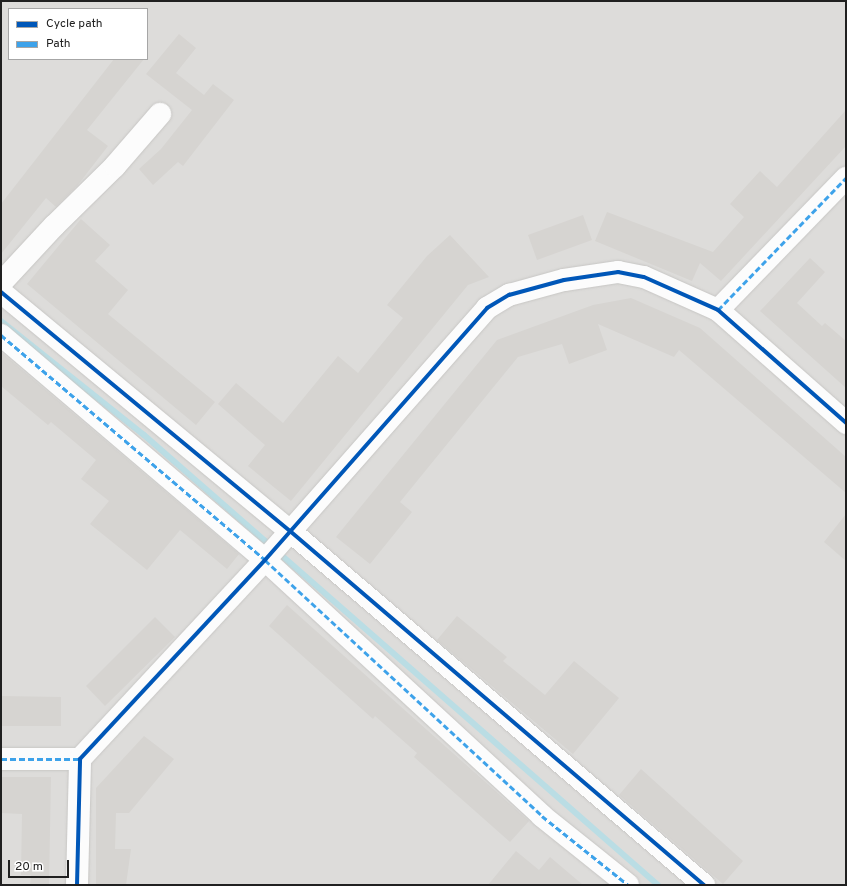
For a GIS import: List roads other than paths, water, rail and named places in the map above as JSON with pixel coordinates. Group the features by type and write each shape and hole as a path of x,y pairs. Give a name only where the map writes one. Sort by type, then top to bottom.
{"street":[{"path":"1,282 54,226 115,166 160,114"},
{"path":"718,310 846,178"},
{"path":"78,885 80,760 266,558 472,323 487,308 509,295 564,280 618,272 644,277 718,310 846,423"},
{"path":"1,292 289,532 704,885"},
{"path":"1,335 266,558 542,816 628,885"},
{"path":"1,759 80,760"}],"waterway":[{"path":"1,321 144,435 658,885"}]}
